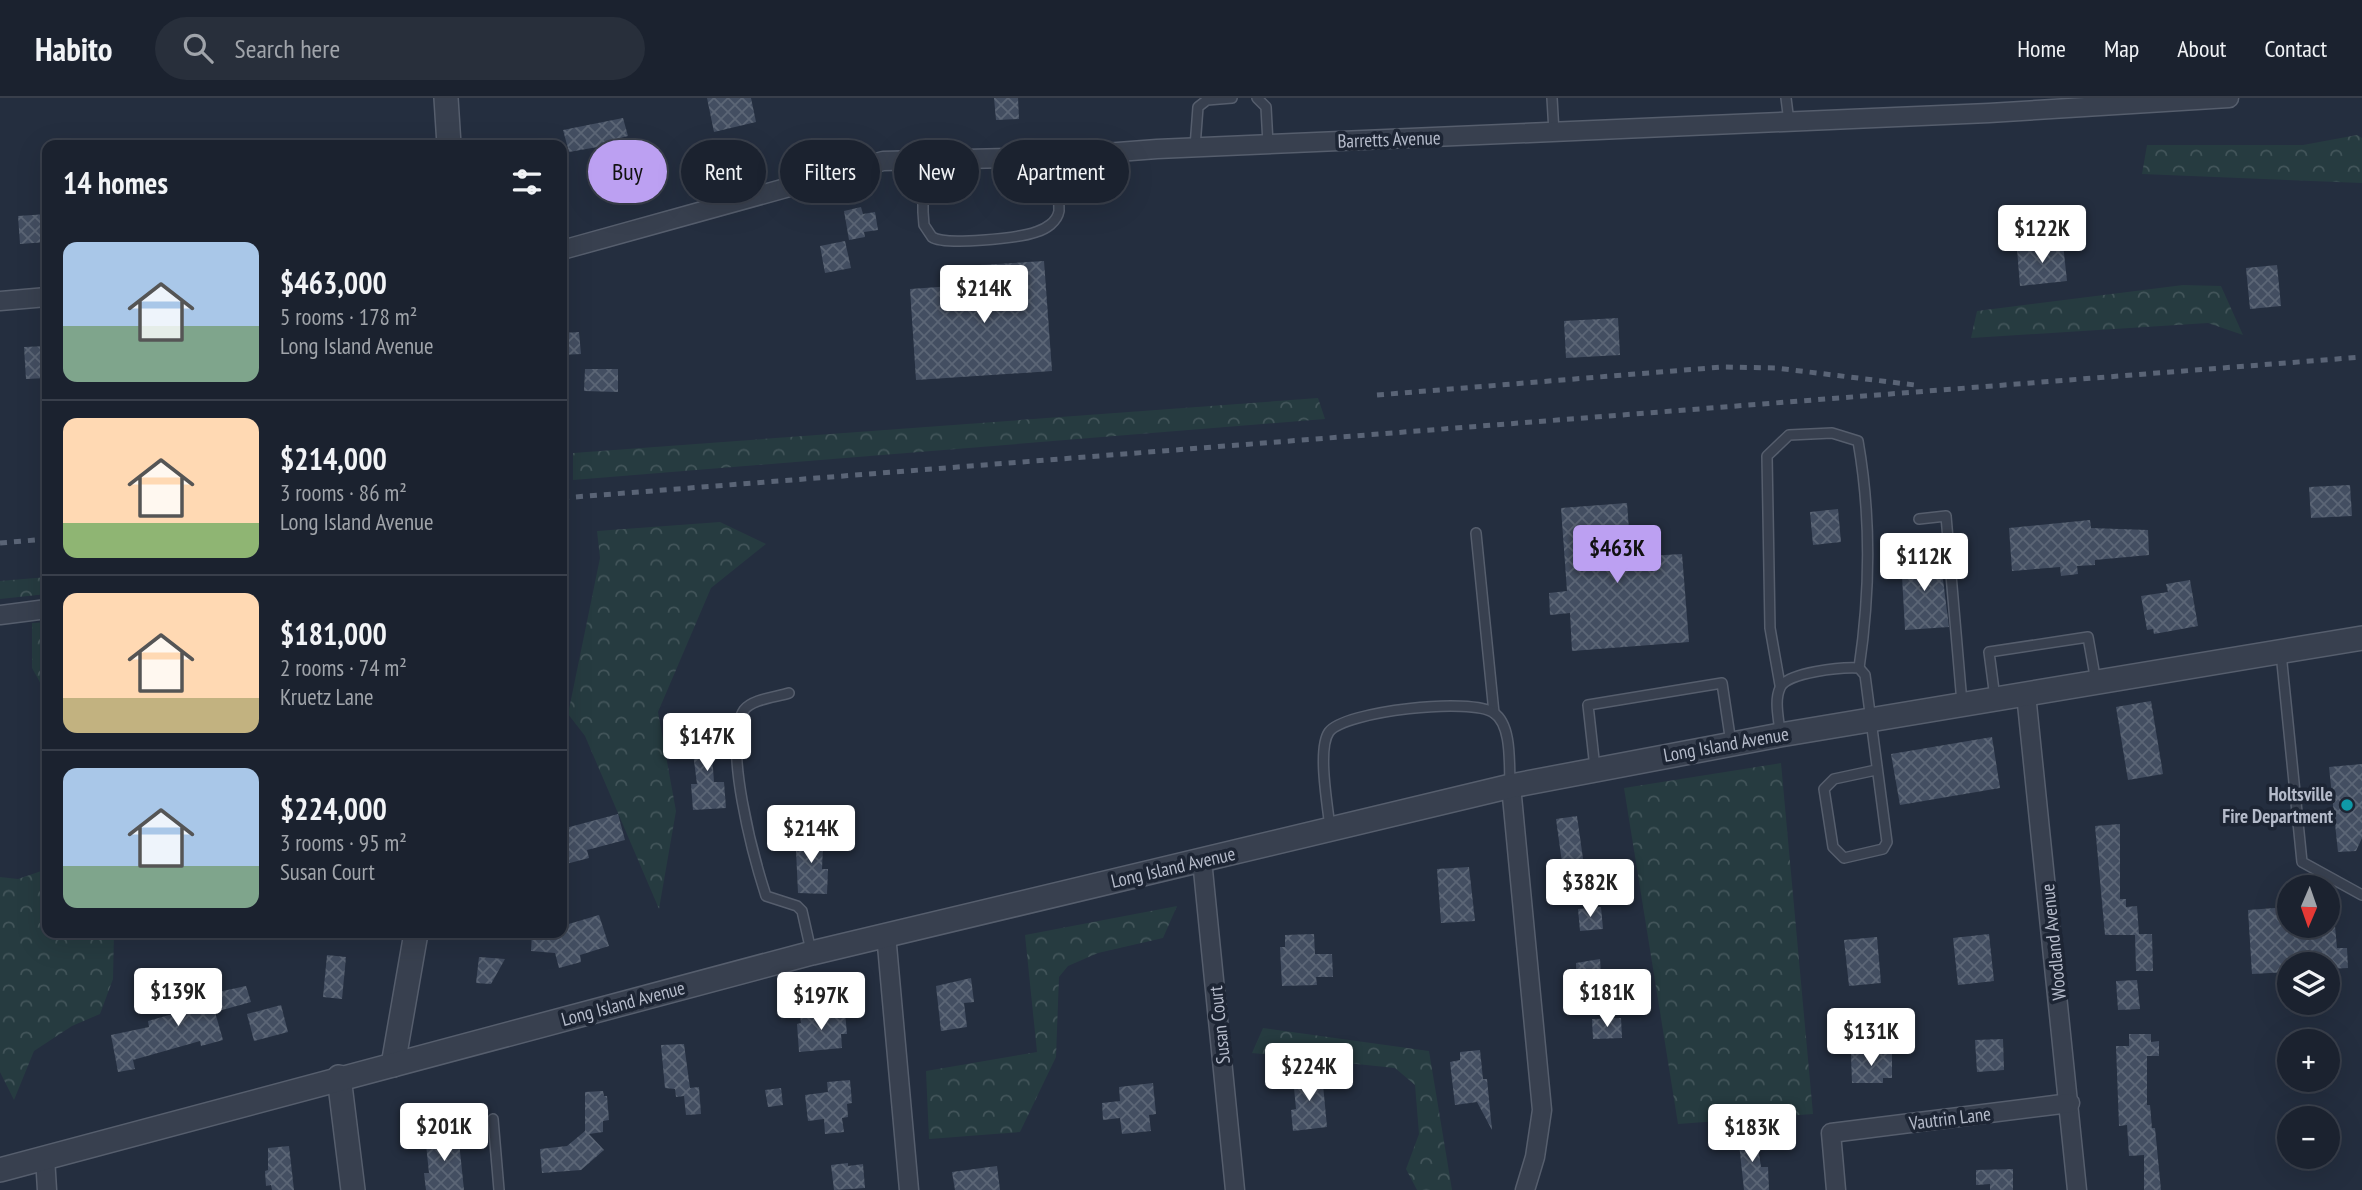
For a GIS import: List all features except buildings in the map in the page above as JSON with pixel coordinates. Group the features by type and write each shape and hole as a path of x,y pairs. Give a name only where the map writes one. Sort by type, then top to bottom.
{"street":[{"path":"446,98 449,140"},
{"name":"Barretts Avenue","path":"1129,152 1788,122 2044,104 2229,98"},
{"name":"Barretts Avenue","path":"567,249 883,161 894,161"},
{"path":"0,301 42,297"},
{"path":"0,615 42,610"},
{"name":"Long Island Avenue","path":"0,1170 340,1077 886,934 1511,786 1731,743 2362,638"},
{"name":"Woodland Avenue","path":"2026,694 2077,1190"},
{"path":"1511,786 1542,1110 1535,1157 1525,1190"},
{"name":"Susan Court","path":"1202,860 1235,1190"},
{"path":"886,934 909,1190"},
{"path":"393,1065 415,938"},
{"path":"340,1077 353,1190"},
{"name":"Vautrin Lane","path":"1836,1190 1831,1133 2070,1103"},
{"path":"45,1157 47,1190"}],"lane":[{"path":"1195,147 1198,107 1207,100 1232,98"},
{"path":"1257,98 1266,107 1268,144"},
{"path":"1552,98 1554,132"},
{"path":"1786,98 1788,122"},
{"path":"924,203 924,225 932,237 945,241 1018,235 1046,227 1058,217 1059,203"},
{"path":"1780,735 1777,698 1780,685 1770,628 1768,456 1789,435 1832,433 1858,441 1866,488 1866,623 1859,668"},
{"path":"1919,519 1945,516 1962,705"},
{"path":"1476,533 1494,713"},
{"path":"1996,699 1989,652 2088,637 2096,683"},
{"path":"2280,651 2302,862 2362,895"},
{"path":"1780,685 1787,678 1845,667 1859,668 1865,675 1887,842 1884,849 1844,859 1833,847 1824,789 1834,779 1876,770"},
{"path":"1595,768 1588,705 1722,683 1731,743"},
{"path":"789,693 749,705 743,711 738,726 737,750 749,840 766,896 797,906 802,912 812,953"},
{"path":"1331,829 1324,745 1329,732 1340,723 1357,717 1464,705 1494,713 1503,723 1511,786"},
{"path":"493,1119 499,1190"}],"green space":[{"path":"2357,135 2362,138 2362,183 2142,174 2147,145 2303,145"},
{"path":"2183,285 2221,286 2243,335 2208,323 1971,338 1977,311"},
{"path":"1318,398 1325,419 573,480 573,453"},
{"path":"720,522 766,544 711,588 658,712 676,811 659,909 585,736 568,714 600,558 597,531"},
{"path":"42,577 42,595 0,599 0,581"},
{"path":"42,622 42,686 32,668 32,623"},
{"path":"1781,763 1813,1114 1678,1124 1624,788"},
{"path":"42,871 42,938 114,938 113,979 100,1014 72,1026 34,1051 14,1100 0,1072 0,877 18,879"},
{"path":"1177,906 1163,938 1098,953 1068,966 1059,977 1056,1057 1020,1132 929,1139 926,1071 1037,1052 1025,935"},
{"path":"1263,1028 1429,1051 1452,1190 1417,1190 1406,1169 1419,1134 1415,1085 1395,1068 1252,1053"}],"railway":[{"path":"567,498 2362,357"},
{"path":"1377,395 1722,367 1776,368 1915,385"},
{"path":"0,543 42,539"}],"place":[{"name":"Holtsville Fire Department","path":"2347,805"}]}
